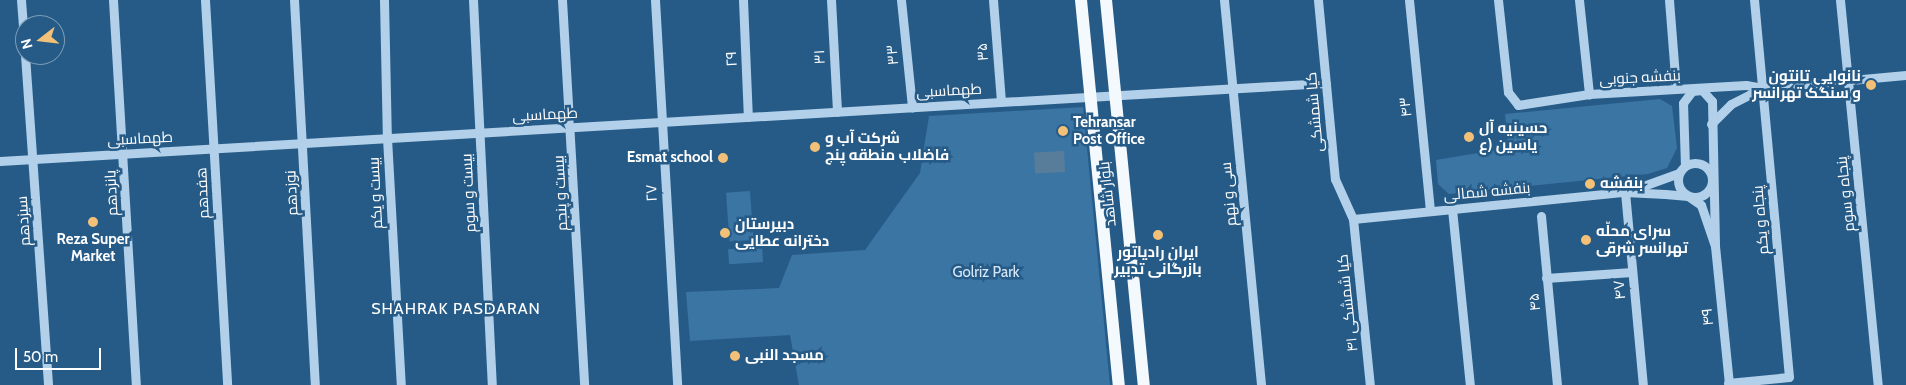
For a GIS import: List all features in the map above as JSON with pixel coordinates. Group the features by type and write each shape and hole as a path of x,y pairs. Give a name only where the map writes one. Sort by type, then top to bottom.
{"main road":[{"name":"بلوار شاهد","path":"1081,0 1119,385"},
{"name":"بلوار شاهد","path":"1106,0 1144,385"}],"street":[{"name":"سیزدهم","path":"21,0 22,15"},
{"name":"پانزدهم","path":"113,0 124,154 136,385"},
{"name":"هفدهم","path":"205,0 215,148 227,385"},
{"name":"نوزدهم","path":"294,0 304,143 315,385"},
{"name":"بیست و یکم","path":"384,0 387,138 401,385"},
{"name":"بیست و سوم","path":"473,0 492,385"},
{"name":"بیست و پنجم","path":"562,0 572,127 584,385"},
{"name":"۲۷","path":"655,0 677,385"},
{"name":"۲۹","path":"743,0 748,117"},
{"name":"۳۱","path":"831,0 838,112"},
{"name":"۳۳","path":"901,0 912,107"},
{"name":"۳۵","path":"993,0 1001,102"},
{"name":"سی و نهم","path":"1224,0 1261,385"},
{"name":"کیا شمشکی","path":"1318,0 1335,179 1353,219"},
{"name":"۴۳","path":"1409,0 1430,211"},
{"name":"بنفشه جنوبی","path":"1498,0 1508,92 1518,105 1588,94 1676,89 1697,90 1746,84 1763,88 1906,75"},
{"path":"1579,0 1588,94"},
{"path":"1669,0 1676,89"},
{"name":"پنجاه و یکم","path":"1729,384 1789,377 1754,0"},
{"name":"پنجاه و سوم","path":"1840,0 1878,385"},
{"name":"سیزدهم","path":"26,65 34,159 48,385"},
{"path":"1114,95 1326,83"},
{"name":"بنفشه جنوبی","path":"1711,124 1731,104 1763,88"},
{"path":"1697,90 1706,92 1712,101 1712,178 1715,246 1700,205 1681,190 1683,103 1688,94 1697,90"},
{"name":"طهماسبی","path":"0,161 1114,95"},
{"path":"1682,170 1702,164 1712,178"},
{"name":"بنفشه شمالی","path":"1625,192 1682,170"},
{"path":"1688,196 1705,194 1712,178"},
{"name":"بنفشه شمالی","path":"1353,219 1625,192 1688,196"},
{"name":"۴۷","path":"1625,192 1643,385"},
{"path":"1452,209 1470,385"},
{"name":"۴۵","path":"1541,216 1557,385"},
{"name":"۴۱ کیا شمشکی","path":"1353,219 1370,385"},
{"name":"۴۹","path":"1715,246 1729,384"},
{"path":"1546,278 1632,272"}],"green space":[{"path":"1660,99 1672,106 1677,148 1667,168 1648,174 1449,194 1438,184 1436,160 1508,148 1505,114"},
{"name":"Golriz Park","path":"1083,107 1110,385 799,385 790,335 690,341 686,292 779,288 792,255 865,250 920,173 929,116"},
{"path":"750,191 753,240 729,242 726,193"},
{"path":"762,247 763,262 729,264 728,249"}],"shaded area":[{"path":"1064,151 1065,172 1035,174 1034,153"}],"place":[{"name":"نانوایی تانتون و سنگک تهرانسر","path":"1871,85"},
{"name":"Tehransar Post Office","path":"1063,131"},
{"name":"حسینیه آل یاسین (ع","path":"1469,137"},
{"name":"شرکت آب و فاضلاب منطقه پنج","path":"815,147"},
{"name":"Esmat school","path":"723,158"},
{"name":"بنفشه","path":"1590,184"},
{"name":"Reza Super Market","path":"93,222"},
{"name":"دبیرستان دخترانه عطایی","path":"725,233"},
{"name":"ایران رادیاتور بازرگانی تدبیر","path":"1158,235"},
{"name":"سرای محلّه تهرانسر شرقی","path":"1586,240"},
{"name":"مسجد النبی","path":"735,356"}],"district":[{"name":"SHAHRAK PASDARAN","path":"456,309"}]}
